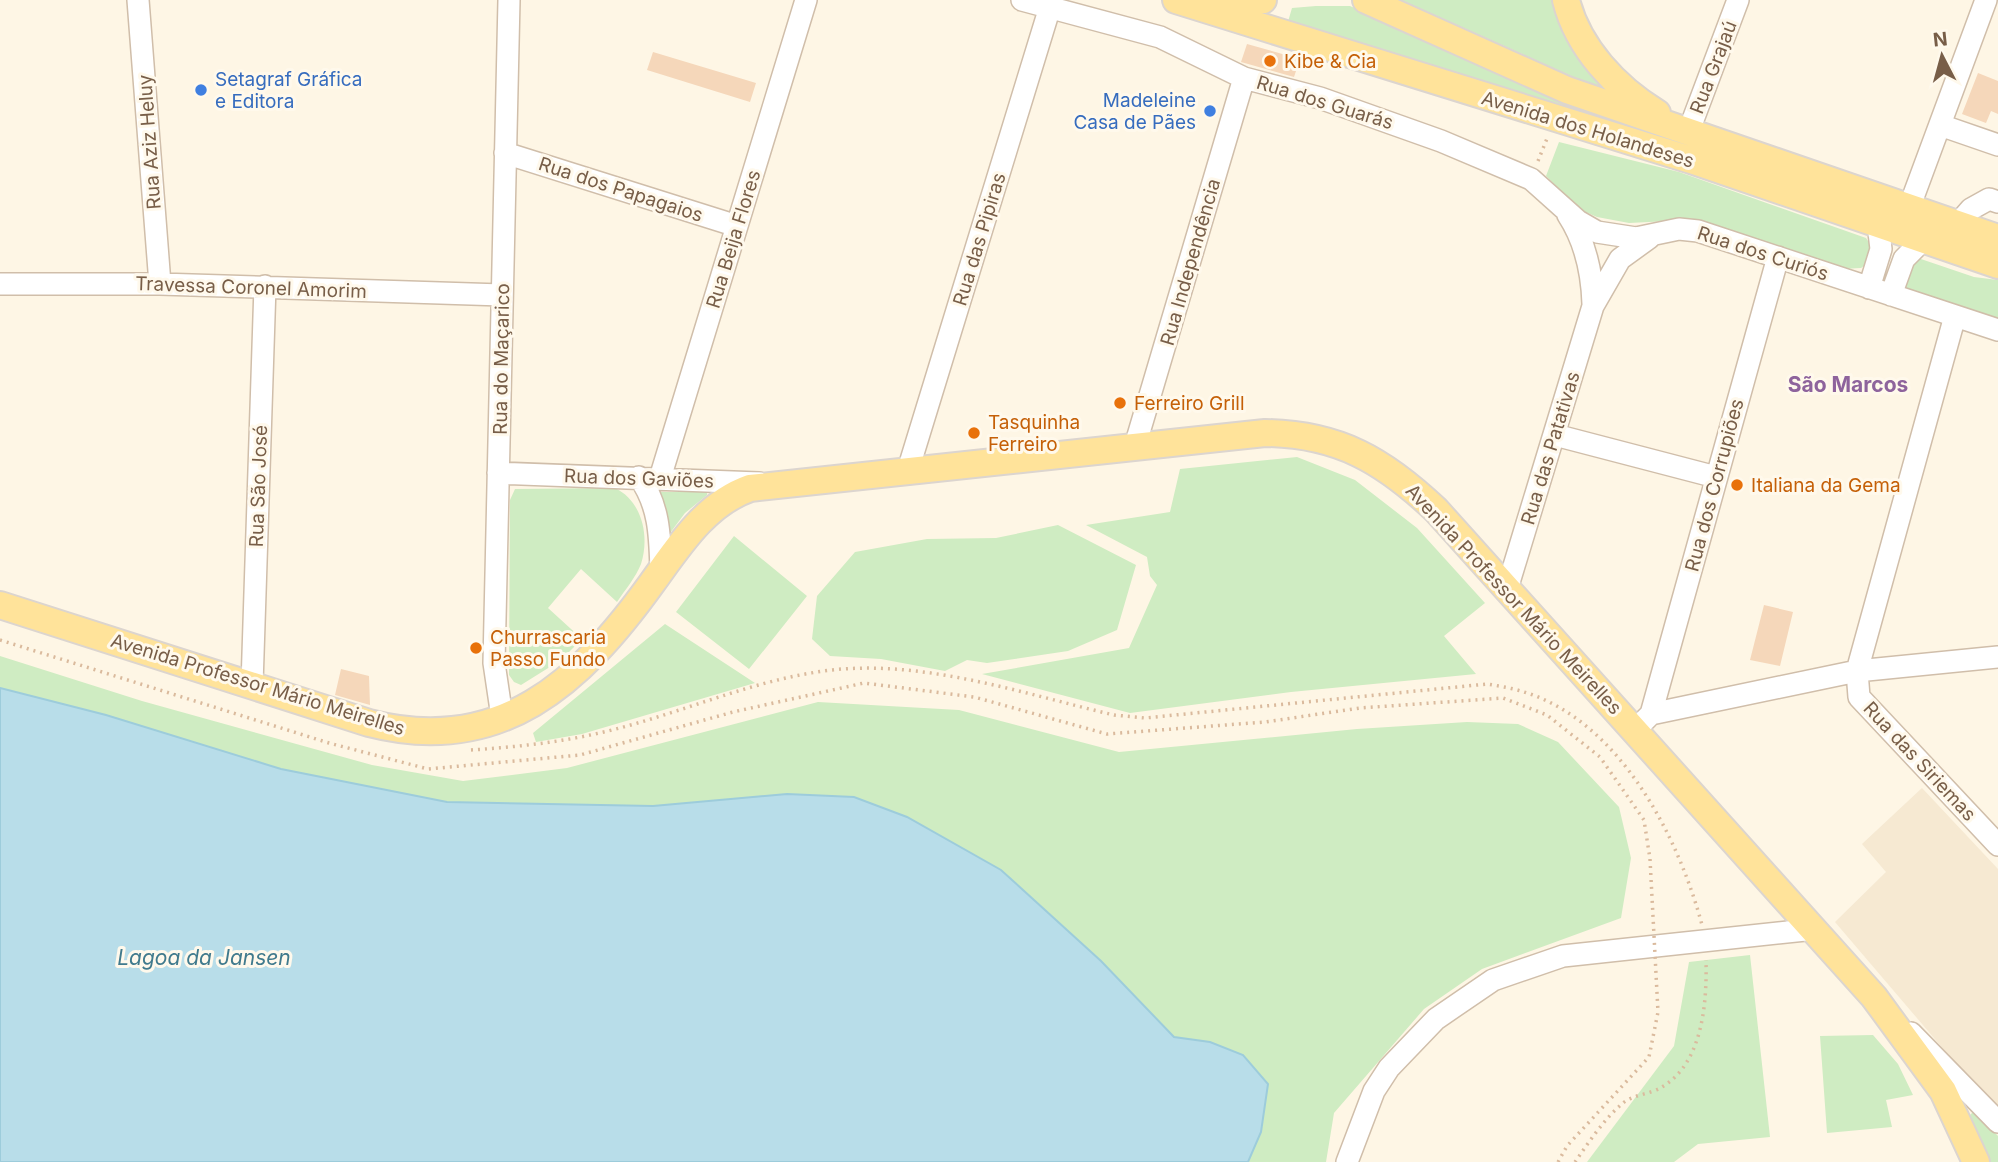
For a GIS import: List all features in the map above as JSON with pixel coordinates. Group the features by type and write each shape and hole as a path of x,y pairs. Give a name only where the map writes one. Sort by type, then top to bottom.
{"main road":[{"name":"Avenida dos Holandeses","path":"1176,0 1692,160 1998,265"},
{"path":"1228,0 1263,0"},
{"name":"Avenida dos Holandeses","path":"1366,0 1567,90 1998,238"},
{"path":"1566,0 1579,33 1607,72 1648,108 1688,133"},
{"name":"Avenida Professor Mário Meirelles","path":"0,605 369,723 418,733 462,730 502,717 532,703 578,672 615,634 685,538 716,507 740,492 779,483 1265,433 1296,434 1338,444 1377,461 1411,486 1507,589 1643,722 1874,998 1943,1091 1976,1162"}],"street":[{"name":"Rua Aziz Heluy","path":"138,0 160,284"},
{"name":"Rua do Maçarico","path":"502,717 494,663 509,0"},
{"name":"Rua Beija Flores","path":"650,478 737,226 806,0"},
{"name":"Rua dos Guarás","path":"1022,0 1160,37 1244,78 1381,118 1531,179 1583,224 1614,236"},
{"name":"Rua Grajaú","path":"1688,133 1738,0"},
{"path":"1909,208 1986,0"},
{"name":"Rua das Pipiras","path":"908,470 1049,8"},
{"name":"Rua Independência","path":"1135,446 1244,78"},
{"path":"1940,125 1998,145"},
{"name":"Rua dos Papagaios","path":"505,153 737,226"},
{"path":"1957,225 1970,209 1989,199 1998,202"},
{"name":"Rua das Patativas","path":"1563,208 1583,246 1592,281 1593,306"},
{"path":"1869,288 1880,257 1881,238 1878,224"},
{"name":"Rua dos Curiós","path":"1614,236 1654,235 1688,229 1998,330"},
{"name":"Rua das Patativas","path":"1507,589 1593,306 1620,259 1654,235"},
{"path":"1891,295 1902,263 1924,239"},
{"name":"Rua dos Corrupiões","path":"1643,722 1778,257"},
{"name":"Travessa Coronel Amorim","path":"0,284 265,286 502,295"},
{"name":"Rua São José","path":"252,685 265,286"},
{"path":"1857,671 1955,316"},
{"path":"1555,435 1716,477"},
{"name":"Rua dos Gaviões","path":"498,473 779,483"},
{"path":"650,478 657,515 661,572"},
{"path":"1643,722 1857,671 1998,657"},
{"name":"Rua das Siriemas","path":"1857,671 1859,697 1998,845"},
{"path":"1347,1162 1374,1091 1388,1068 1436,1019 1473,992 1521,969 1563,956 1815,929"},
{"path":"1874,998 1998,1122"}],"path":[{"path":"1531,179 1549,134"},
{"path":"0,640 329,743 428,769 580,755 733,712 864,683 974,697 1107,734 1265,722 1360,708 1503,698 1547,715 1600,757 1644,820 1650,859 1658,1012 1650,1057 1567,1146 1558,1162"},
{"path":"467,750 540,744 598,733 818,671 866,669 923,673 1114,715 1145,718 1487,684 1525,692 1567,713 1615,753 1678,849 1706,939 1707,985 1701,1027 1687,1062 1666,1085 1649,1095 1625,1101 1575,1162"}],"shaded area":[{"path":"1922,788 1998,869 1998,1113 1835,922 1886,872 1862,844"}],"green space":[{"path":"1401,0 1555,0 1602,86 1596,87"},
{"path":"1350,6 1484,67 1778,178 1287,25 1292,8"},
{"path":"1559,142 1679,172 1866,238 1872,247 1868,263 1861,268 1841,269 1669,221 1629,223 1597,217 1581,210 1546,176"},
{"path":"1915,257 1974,277 1998,280 1998,320 1905,290 1901,267"},
{"path":"1297,457 1355,480 1417,528 1485,603 1444,636 1476,674 1291,692 1130,713 982,674 1129,648 1157,585 1150,576 1147,557 1086,525 1170,512 1180,469"},
{"path":"615,488 632,501 642,520 645,542 639,569 617,602 581,569 548,608 582,639 561,660 521,685 514,682 509,675 510,500 515,489"},
{"path":"656,492 707,492 707,495 685,513 670,533"},
{"path":"1058,525 1136,565 1117,630 1068,651 987,663 967,660 945,671 881,659 830,656 812,639 817,596 855,552 927,539 996,538"},
{"path":"734,536 807,596 749,669 676,612"},
{"path":"665,624 755,683 582,734 536,742 533,733"},
{"path":"0,656 142,701 372,765 463,781 567,768 818,702 959,710 1119,752 1357,729 1467,722 1518,724 1558,742 1619,807 1631,858 1621,918 1482,969 1424,1009 1334,1113 1326,1162 1248,1162 1261,1132 1210,1042 1174,1037 1101,961 1001,871 907,817 854,797 787,794 653,806 447,802 281,769 106,715 0,688"},
{"path":"1750,955 1770,1137 1698,1144 1674,1162 1587,1162 1674,1046 1689,962"},
{"path":"1873,1035 1898,1064 1913,1095 1886,1100 1892,1127 1827,1133 1820,1036"},
{"path":"1974,1111 1998,1136 1998,1162 1990,1162 1970,1115"}],"water":[{"name":"Lagoa da Jansen","path":"0,688 106,715 281,769 447,802 653,806 787,794 854,797 907,817 1001,870 1101,961 1174,1037 1210,1042 1243,1055 1268,1084 1261,1132 1248,1162 0,1162"}],"building":[{"name":"Kibe & Cia","path":"1247,44 1300,59 1294,77 1241,62"},
{"path":"653,52 756,83 750,102 647,70"},
{"path":"1978,73 1998,81 1998,114 1991,111 1986,123 1962,114"},
{"path":"1764,605 1793,612 1780,666 1750,660"},
{"path":"341,669 369,676 370,705 335,695"}],"place":[{"name":"Kibe & Cia","path":"1270,61"},
{"name":"Setagraf Gráfica e Editora","path":"201,90"},
{"name":"Madeleine Casa de Pães","path":"1210,111"},
{"name":"Ferreiro Grill","path":"1120,403"},
{"name":"Tasquinha Ferreiro","path":"974,433"},
{"name":"Italiana da Gema","path":"1737,485"},
{"name":"Churrascaria Passo Fundo","path":"476,648"}],"district":[{"name":"São Marcos","path":"1848,385"}]}
